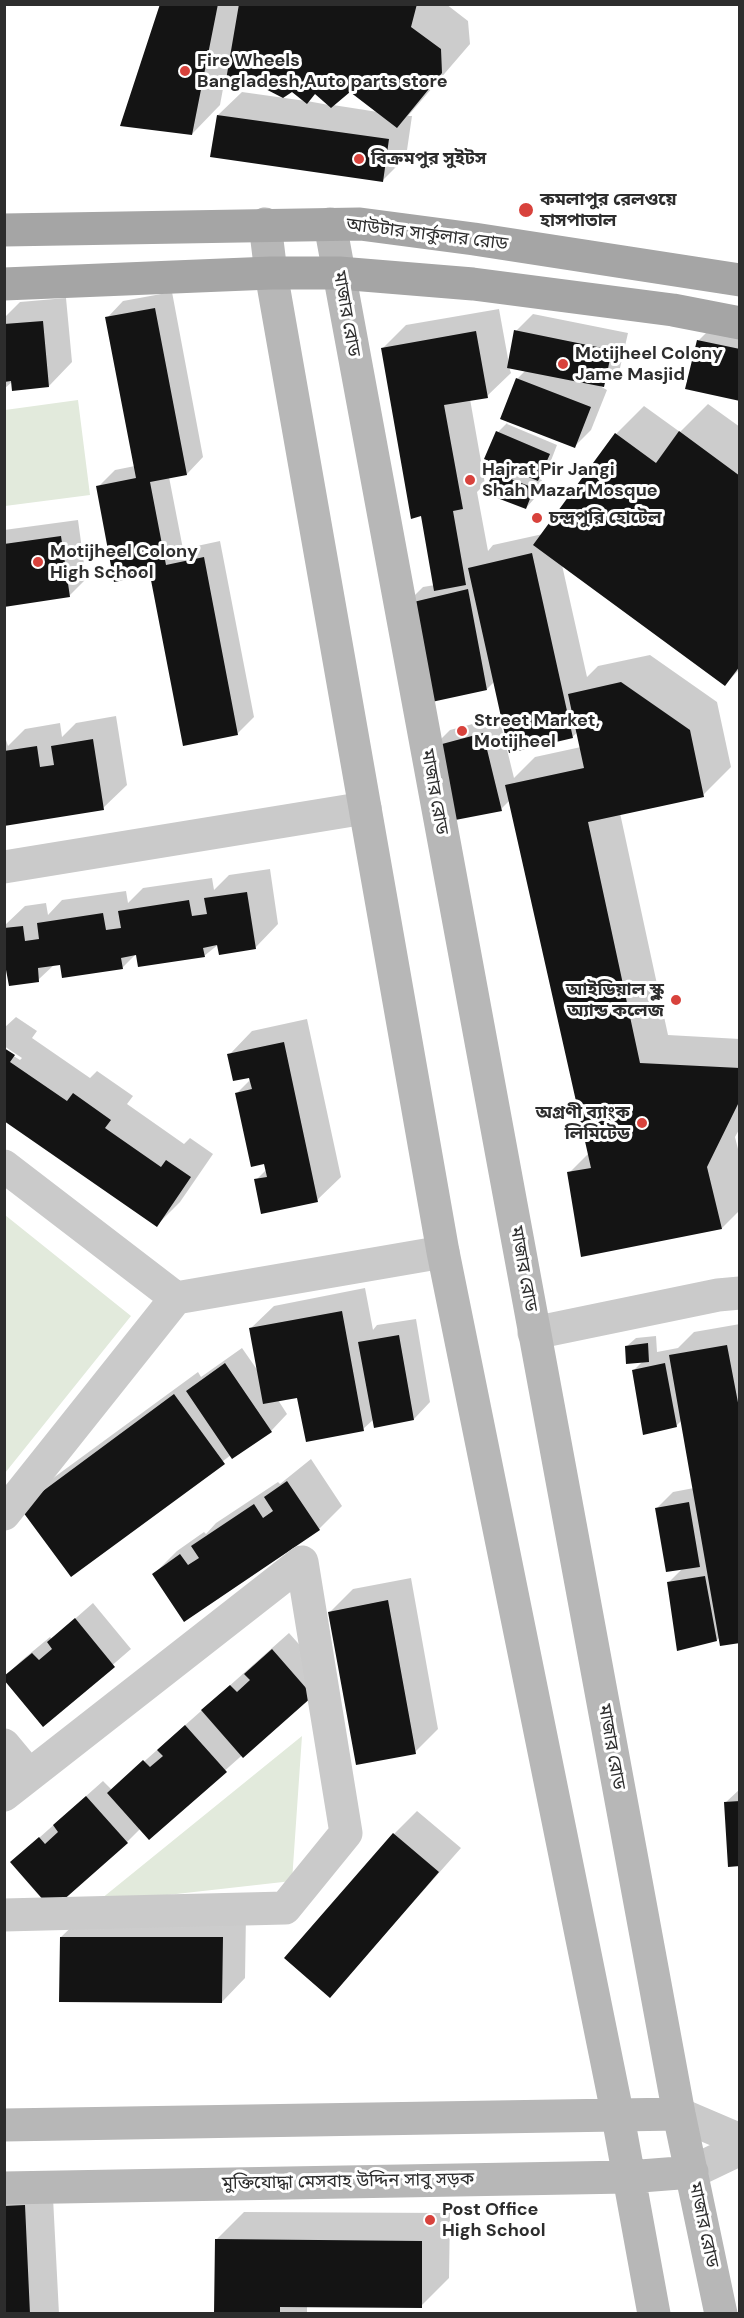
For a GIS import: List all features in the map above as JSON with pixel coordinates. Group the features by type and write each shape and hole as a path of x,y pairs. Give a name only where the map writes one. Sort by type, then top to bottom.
{"main road":[{"name":"মাজার রোড","path":"330,224 679,2114 721,2313"},
{"name":"আউটার সার্কুলার রোড","path":"4,230 360,224 740,280"},
{"path":"266,225 271,273 443,1252 618,2117 654,2313"},
{"path":"4,284 271,273 339,273 473,284 674,310 740,323"},
{"path":"4,2125 618,2117 679,2114"},
{"name":"মুক্তিযোদ্ধা মেসবাহ উদ্দিন সাবু সড়ক","path":"4,2188 628,2177 692,2172"}],"street":[{"path":"4,867 365,808"},
{"path":"4,1166 176,1298"},
{"path":"4,1514 176,1298 443,1252"},
{"path":"534,1333 718,1295 740,1293"},
{"path":"4,1745 17,1785 302,1562 346,1833 285,1908 4,1916"},
{"path":"679,2114 740,2140"},
{"path":"692,2172 740,2149"}],"shaded area":[{"path":"78,400 90,495 5,506 5,410"},
{"path":"5,1215 131,1316 5,1473"},
{"path":"302,1736 292,1881 96,1903"}],"building":[{"path":"160,4 218,4 192,135 120,126"},
{"path":"239,4 417,4 411,27 441,49 442,73 397,128 350,92 331,108 315,94 307,104 292,92 283,98 252,82 226,80"},
{"path":"217,115 389,139 383,182 210,157"},
{"path":"155,308 187,475 150,482 166,565 204,557 238,735 183,746 150,575 114,582 96,486 136,478 105,317"},
{"path":"43,321 49,387 12,391 11,381 4,382 4,324"},
{"path":"514,330 612,350 604,387 507,368"},
{"path":"476,331 488,398 444,405 463,509 453,511 466,585 434,591 421,516 411,519 381,348"},
{"path":"697,340 740,349 740,401 685,389"},
{"path":"516,378 591,407 575,448 500,419"},
{"path":"496,431 550,454 538,481 484,459"},
{"path":"679,431 740,476 740,666 725,686 533,545 615,433 656,463"},
{"path":"493,472 534,488 526,509 484,493"},
{"path":"61,536 70,597 4,607 4,544"},
{"path":"532,553 573,738 509,753 468,568"},
{"path":"468,589 487,690 427,703 405,604"},
{"path":"621,682 690,730 704,797 588,822 640,1063 740,1068 740,1100 707,1167 722,1229 581,1257 567,1172 591,1168 505,785 584,768 568,694"},
{"path":"483,733 502,811 450,821 431,747"},
{"path":"93,739 104,810 4,826 4,751 37,746 40,767 54,765 51,746"},
{"path":"247,892 256,949 219,955 217,945 203,948 205,957 138,967 136,955 121,958 123,969 62,978 60,965 38,968 39,982 9,986 4,959 4,928 23,926 25,941 39,939 37,923 103,913 106,930 121,928 118,911 189,900 192,916 207,914 204,898"},
{"path":"284,1042 318,1202 261,1214 254,1179 267,1177 264,1164 251,1167 235,1093 252,1089 249,1078 233,1081 227,1054"},
{"path":"4,1048 15,1055 10,1062 67,1101 73,1093 111,1120 105,1128 161,1167 166,1160 191,1177 157,1227 4,1121"},
{"path":"342,1311 364,1431 306,1442 297,1398 263,1404 249,1328"},
{"path":"399,1335 414,1420 374,1428 358,1342"},
{"path":"648,1343 649,1362 626,1364 625,1346"},
{"path":"727,1345 740,1413 740,1643 720,1646 669,1355"},
{"path":"225,1363 272,1432 232,1459 186,1391"},
{"path":"665,1363 677,1427 643,1435 632,1370"},
{"path":"174,1394 225,1464 71,1577 20,1508"},
{"path":"287,1481 320,1530 184,1622 152,1574 180,1554 188,1565 199,1558 191,1546 254,1504 263,1518 273,1511 264,1497"},
{"path":"689,1502 700,1567 666,1572 655,1508"},
{"path":"705,1576 717,1641 677,1651 667,1582"},
{"path":"388,1600 416,1754 356,1765 328,1612"},
{"path":"75,1618 115,1667 43,1727 4,1680 4,1676 32,1653 39,1660 52,1649 47,1642"},
{"path":"272,1649 313,1696 243,1758 201,1710 230,1685 237,1692 250,1680 244,1674"},
{"path":"185,1725 227,1772 149,1840 107,1793 143,1760 150,1767 163,1756 157,1750"},
{"path":"86,1796 128,1843 52,1910 10,1862 39,1837 45,1844 58,1832 53,1825"},
{"path":"740,1801 740,1866 728,1867 724,1802"},
{"path":"393,1833 439,1872 330,1998 284,1958"},
{"path":"60,1937 223,1937 222,2003 59,2002"},
{"path":"25,2205 30,2314 4,2314 4,2206"},
{"path":"215,2239 422,2241 422,2308 280,2307 280,2314 214,2314"}],"place":[{"name":"Fire Wheels Bangladesh,Auto parts store","path":"185,71"},
{"name":"বিক্রমপুর সুইটস","path":"359,159"},
{"name":"কমলাপুর রেলওয়ে হাসপাতাল","path":"526,210"},
{"name":"Motijheel Colony Jame Masjid","path":"563,364"},
{"name":"Hajrat Pir Jangi Shah Mazar Mosque","path":"470,480"},
{"name":"চন্দ্রপুরি হোটেল","path":"537,518"},
{"name":"Motijheel Colony High School","path":"38,562"},
{"name":"Street Market, Motijheel","path":"462,731"},
{"name":"আইডিয়াল স্কুল অ্যান্ড কলেজ","path":"676,1000"},
{"name":"অগ্রণী ব্যাংক লিমিটেড","path":"642,1123"},
{"name":"Post Office High School","path":"430,2220"}]}
